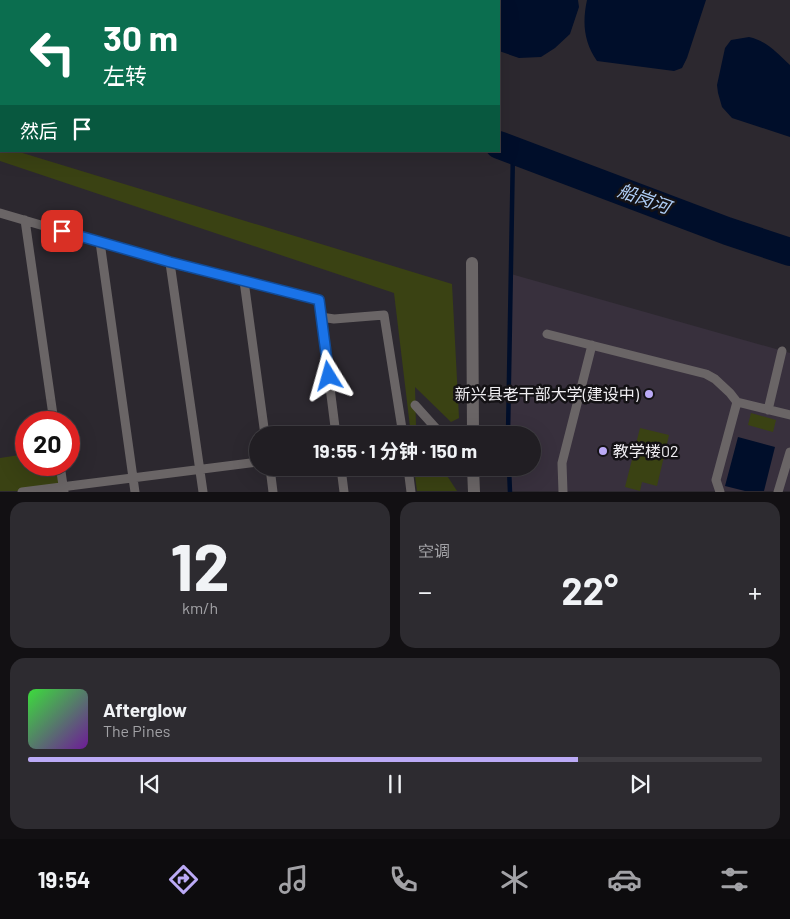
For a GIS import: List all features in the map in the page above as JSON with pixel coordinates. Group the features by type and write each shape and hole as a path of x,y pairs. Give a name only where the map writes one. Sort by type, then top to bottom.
{"street":[{"path":"472,263 473,426"},
{"path":"473,476 474,492"}],"lane":[{"path":"0,213 170,262 319,300 335,426"},
{"path":"25,220 52,411"},
{"path":"100,242 135,492"},
{"path":"170,262 203,492"},
{"path":"244,281 264,426"},
{"path":"321,317 334,320 384,315 402,426"},
{"path":"547,334 706,374 715,379 737,402 790,415"},
{"path":"563,492 562,463 592,345"},
{"path":"768,410 782,351"},
{"path":"720,492 716,480 737,402"},
{"path":"415,405 434,426"},
{"path":"778,492 790,452"},
{"path":"22,492 64,489 249,463"},
{"path":"62,476 64,489"},
{"path":"271,476 273,492"},
{"path":"342,476 344,492"},
{"path":"409,476 411,492"}],"shaded area":[{"name":"新兴县老干部大学(建设中)","path":"511,274 790,353 790,491 510,491 509,476 541,476 541,426 508,426"}],"green space":[{"path":"0,152 19,152 452,284 459,418 451,422 415,387 416,426 410,426 394,293 0,161"},
{"path":"751,413 776,420 773,432 748,425"},
{"path":"640,428 669,435 657,486 642,482 640,491 625,487"},
{"path":"15,456 15,476 60,476 61,487 0,491 0,458"},
{"path":"415,476 447,476 457,491 417,491"}],"water":[{"path":"500,0 578,0 579,7 570,34 555,48 541,57 519,58 500,51"},
{"path":"587,0 706,0 687,58 682,68 674,71 597,61 589,47 585,32"},
{"path":"749,37 766,44 790,65 790,137 732,118 722,107 717,85 725,48 731,40"},
{"path":"738,437 775,447 764,491 745,491 725,486"}],"waterway":[{"name":"船岗河","path":"500,145 727,231 790,252"},
{"path":"508,426 513,150"},
{"path":"509,476 510,492"}],"place":[{"name":"新兴县老干部大学(建设中)","path":"649,394"},
{"name":"教学楼02","path":"603,451"}],"route":[{"path":"62,231 170,262 319,300 329,376"}]}
